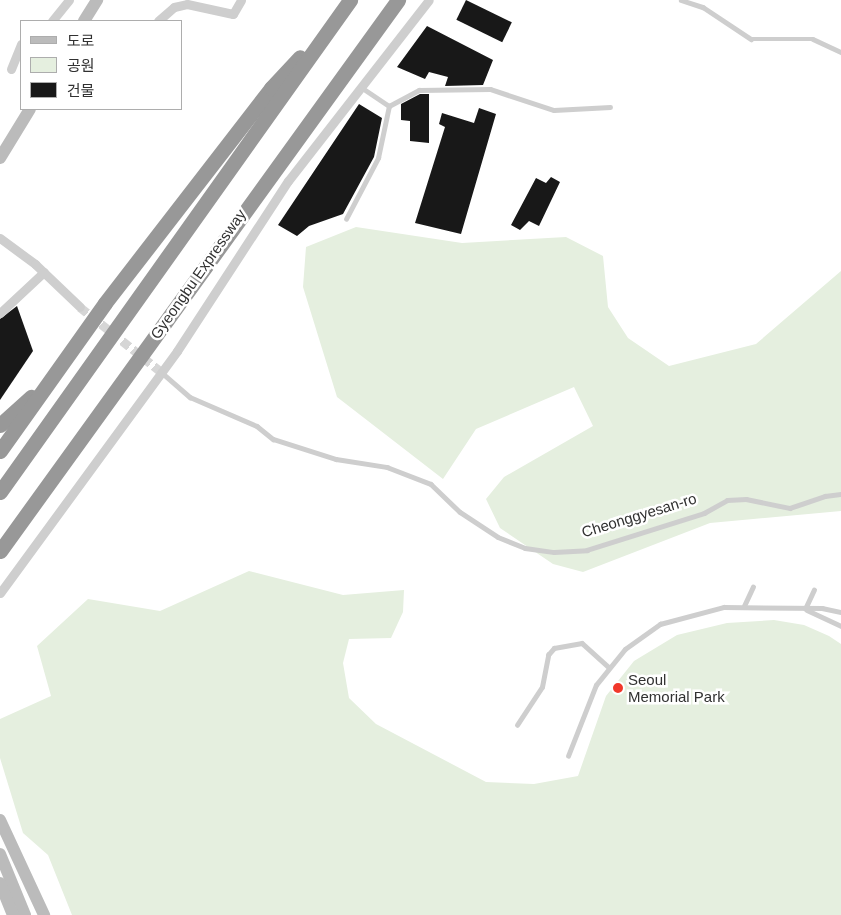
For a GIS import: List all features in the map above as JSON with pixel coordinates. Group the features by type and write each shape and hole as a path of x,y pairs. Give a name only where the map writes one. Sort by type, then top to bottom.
{"highway":[{"name":"Gyeongbu Expressway","path":"0,551 398,0"},
{"path":"0,425 31,397 86,330 271,88 347,5"},
{"path":"0,492 347,5"},
{"path":"0,451 86,330"}],"main road":[{"path":"85,20 97,0"},
{"path":"0,158 29,110"},
{"path":"0,820 44,915"},
{"path":"0,854 27,915"},
{"path":"0,883 13,915"},
{"path":"0,903 5,915"}],"street":[{"path":"53,20 69,0"},
{"path":"159,20 174,7 187,4 233,14 241,0"},
{"path":"0,593 159,370 177,351 288,181 360,86 429,0"},
{"path":"11,69 20,46"},
{"path":"0,238 44,272 80,307"},
{"path":"0,313 44,272"}],"lane":[{"path":"681,0 703,7 751,39 813,39 841,52"},
{"path":"360,86 389,106"},
{"path":"346,219 378,158 389,106 419,90 490,89 554,110 610,107"},
{"name":"Cheonggyesan-ro","path":"159,370 190,397 257,426 273,439 336,460 387,467 431,484 460,512 490,532 525,548 554,552 587,550 704,513 727,500 746,499 790,508 825,496 841,494"},
{"path":"744,606 753,587"},
{"path":"805,609 814,590"},
{"path":"568,756 589,696 609,667 625,649 660,624 696,612 744,606 841,612"},
{"path":"805,609 841,626"},
{"path":"517,725 542,687 548,655 554,648 582,643 609,667"}],"green space":[{"path":"356,227 462,243 566,237 603,256 608,307 628,338 669,366 756,344 841,271 841,511 710,523 583,572 553,564 500,528 486,499 504,477 593,426 574,387 476,429 443,479 337,397 303,287 306,247"},
{"path":"249,571 343,595 404,590 403,612 391,638 349,639 343,663 349,698 376,724 486,782 534,784 578,776 606,696 634,661 677,635 727,623 774,620 804,625 829,636 841,644 841,915 72,915 48,855 23,833 0,758 0,719 51,696 37,646 88,599 160,611"}],"building":[{"path":"466,0 512,22 502,42 456,20"},
{"path":"427,26 493,60 483,85 445,86 448,77 429,72 425,79 397,67"},
{"path":"420,94 429,94 429,143 410,141 410,121 401,120 401,104"},
{"path":"359,104 382,118 374,157 343,214 309,226 297,236 278,225"},
{"path":"479,108 496,114 461,234 415,223 445,127 439,124 442,113 474,123"},
{"path":"551,177 560,182 539,226 529,221 520,230 511,225 536,178 546,183"},
{"path":"17,306 33,351 0,400 0,319"}],"tunnel":[{"path":"80,307 159,370"}],"place":[{"name":"Seoul Memorial Park","path":"618,688"}]}
